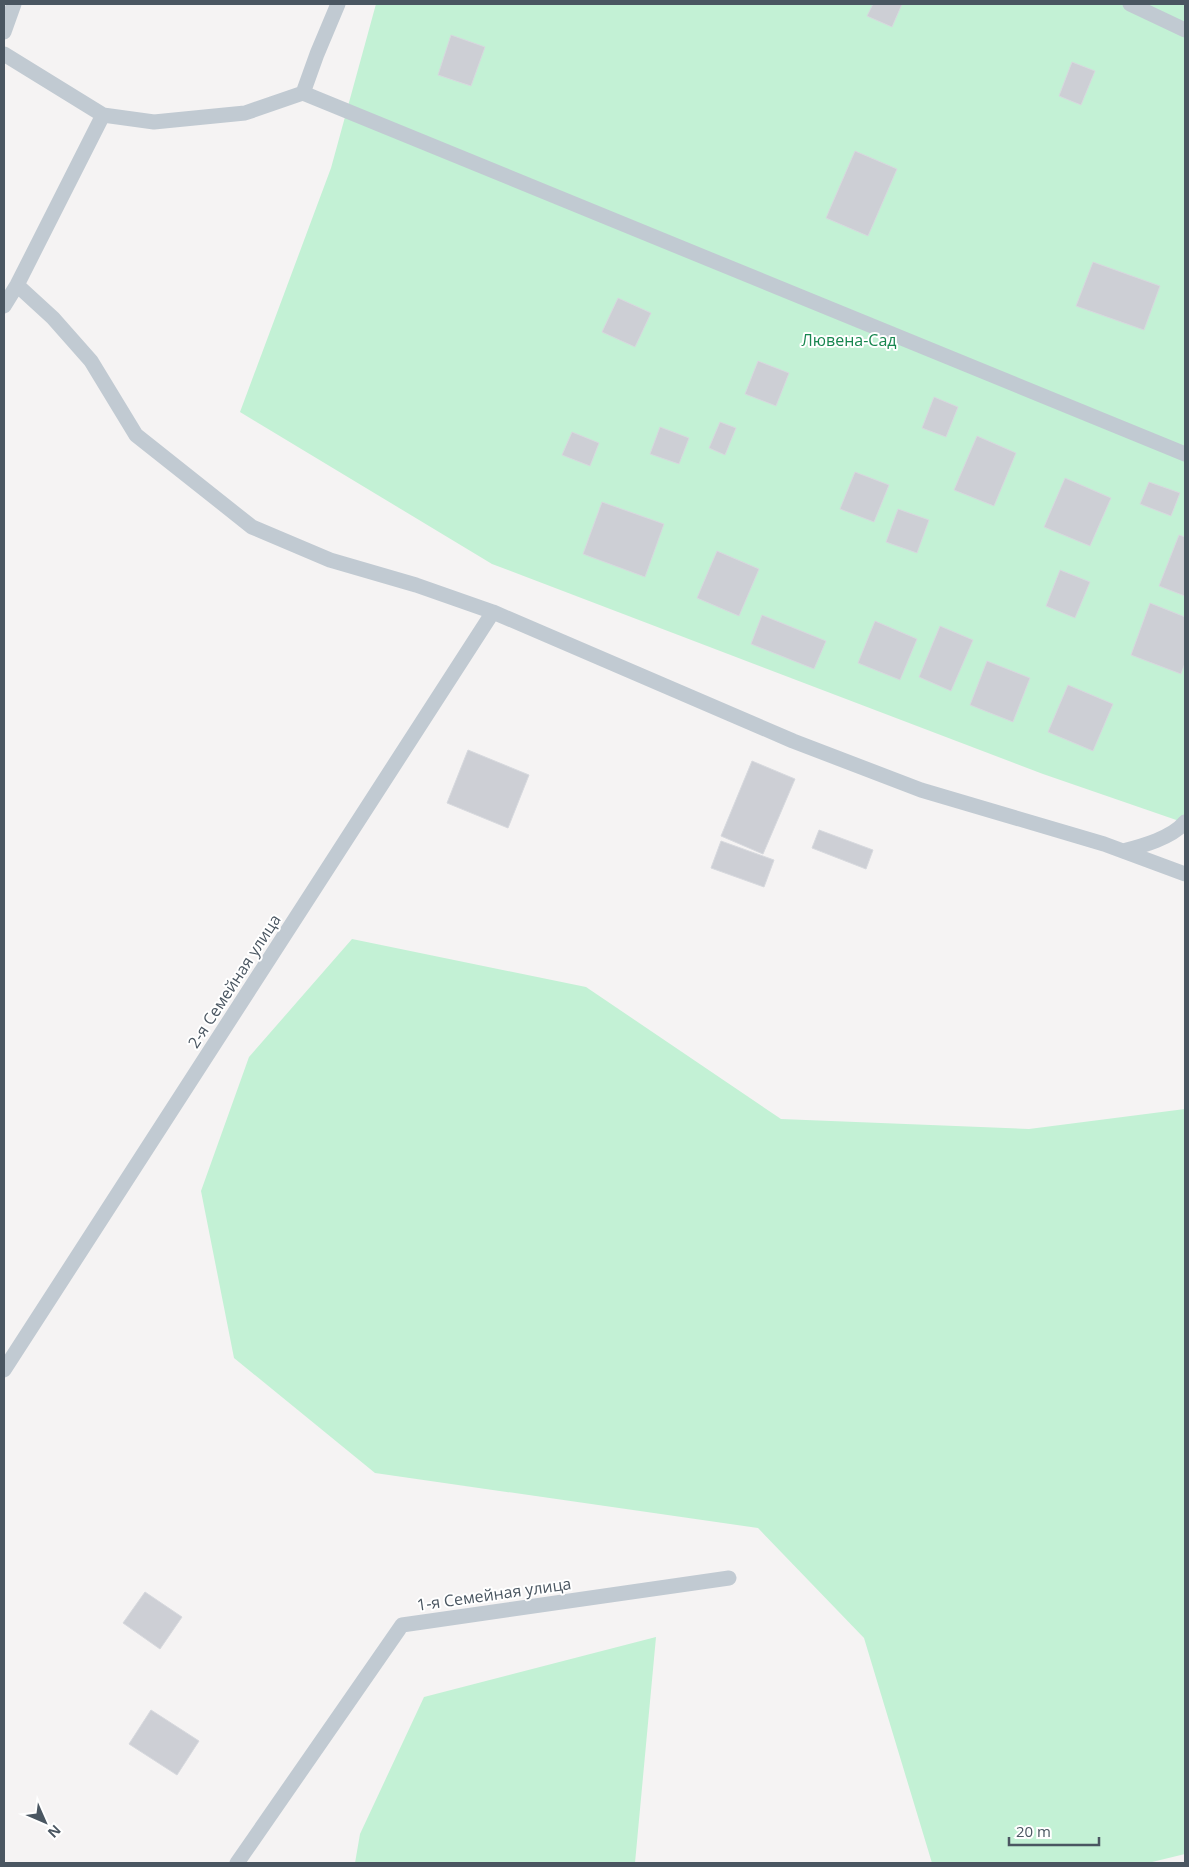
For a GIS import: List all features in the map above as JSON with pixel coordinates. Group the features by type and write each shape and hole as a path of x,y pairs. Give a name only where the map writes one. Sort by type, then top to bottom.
{"lane":[{"path":"4,32 14,4"},
{"path":"303,93 338,4"},
{"path":"1130,4 1185,30"},
{"path":"4,54 103,115 154,122 245,113 303,93 1185,454"},
{"path":"4,306 17,285 103,115"},
{"path":"17,285 53,318 91,361 136,435 252,527 330,560 416,585 493,612 793,741 921,790 1123,852 1185,874"},
{"name":"2-я Семейная улица","path":"4,1370 493,612"},
{"path":"1123,852 1150,843 1180,827 1185,822"},
{"name":"1-я Семейная улица","path":"237,1863 402,1625 729,1578"}],"green space":[{"name":"Лювена-Сад","path":"376,4 1185,4 1185,823 1043,774 492,564 240,412 331,168"},
{"path":"352,939 586,987 781,1119 1029,1129 1185,1109 1185,1854 1148,1863 932,1863 864,1638 758,1528 375,1473 234,1358 201,1191 249,1057"},
{"path":"656,1637 635,1863 355,1863 360,1834 424,1697"}],"building":[{"path":"873,4 902,4 892,27 867,16"},
{"path":"451,35 485,47 471,86 438,75"},
{"path":"1072,62 1095,71 1081,105 1059,96"},
{"path":"855,151 897,169 868,236 826,218"},
{"path":"1093,262 1160,286 1144,330 1076,306"},
{"path":"618,298 651,313 635,347 602,332"},
{"path":"758,361 789,373 776,406 745,394"},
{"path":"934,397 958,407 946,437 922,428"},
{"path":"720,422 736,428 725,455 709,448"},
{"path":"660,427 689,438 679,464 650,454"},
{"path":"572,432 599,443 590,466 562,455"},
{"path":"977,436 1016,453 994,506 954,490"},
{"path":"855,472 889,485 874,522 840,509"},
{"path":"1065,478 1111,498 1090,546 1044,527"},
{"path":"1149,482 1180,493 1171,516 1140,504"},
{"path":"602,502 664,524 645,577 583,554"},
{"path":"898,509 929,520 917,553 886,542"},
{"path":"1179,535 1185,537 1185,596 1159,586"},
{"path":"717,551 759,569 739,616 697,598"},
{"path":"1060,570 1090,582 1075,618 1046,606"},
{"path":"1150,603 1185,617 1185,663 1181,674 1131,655"},
{"path":"762,615 826,641 814,669 751,644"},
{"path":"875,621 917,639 900,680 858,663"},
{"path":"940,626 973,640 951,691 919,677"},
{"path":"987,661 1030,678 1013,722 970,705"},
{"path":"1068,685 1113,704 1093,751 1048,732"},
{"path":"468,750 529,775 508,828 447,803"},
{"path":"752,761 795,779 763,854 721,836"},
{"path":"819,830 873,850 866,869 812,848"},
{"path":"721,841 774,860 764,887 711,868"},
{"path":"145,1592 182,1617 160,1649 123,1623"},
{"path":"151,1710 199,1741 177,1775 129,1744"}]}
